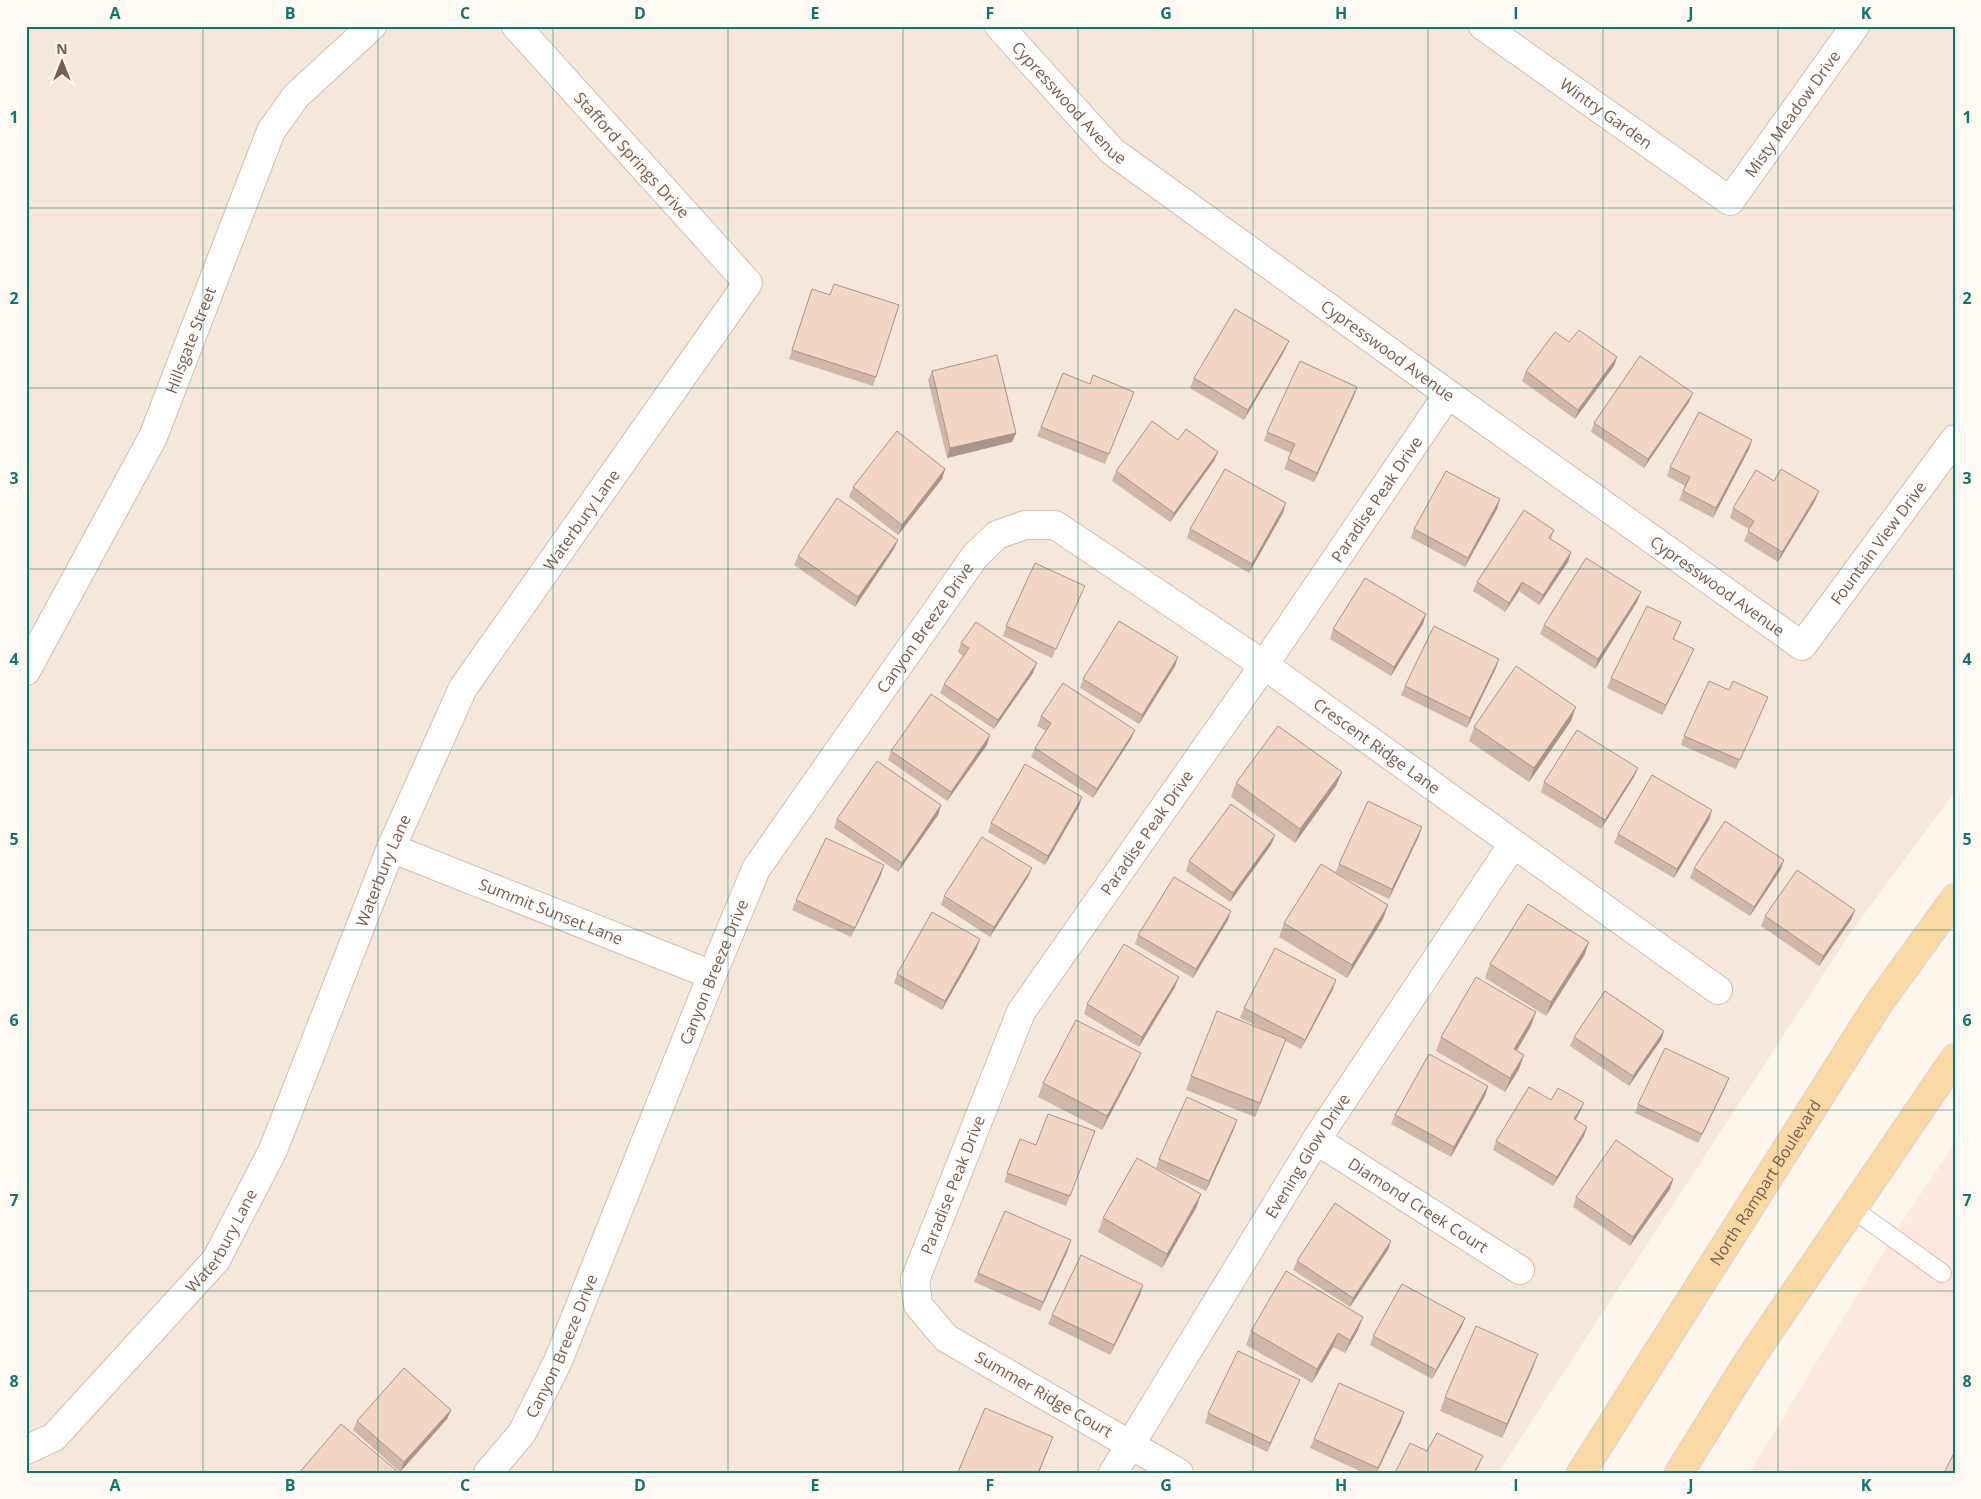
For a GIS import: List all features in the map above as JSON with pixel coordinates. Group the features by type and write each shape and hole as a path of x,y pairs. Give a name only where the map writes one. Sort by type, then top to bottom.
{"main road":[{"name":"North Rampart Boulevard","path":"1581,1473 1879,1003 1955,898"},
{"path":"1679,1473 1748,1362 1955,1058"},
{"path":"1600,1473 1606,1434"}],"street":[{"name":"Hillsgate Street","path":"26,671 153,437 271,130 296,96 372,26"},
{"name":"Stafford Springs Drive","path":"516,26 748,283"},
{"name":"Cypresswood Avenue","path":"999,26 1112,151 1448,394 1802,646"},
{"name":"Wintry Garden","path":"1483,26 1730,202"},
{"name":"Misty Meadow Drive","path":"1730,202 1855,26"},
{"name":"Waterbury Lane","path":"26,1450 54,1436 216,1260 273,1150 391,848 463,688 748,283"},
{"name":"Paradise Peak Drive","path":"918,1304 915,1280 1021,1012 1264,665 1448,394"},
{"name":"Fountain View Drive","path":"1802,646 1955,439"},
{"name":"Crescent Ridge Lane","path":"1025,525 1055,525 1264,665 1718,990"},
{"name":"Canyon Breeze Drive","path":"488,1473 522,1433 558,1361 756,869 976,556 997,535 1025,525"},
{"name":"Evening Glow Drive","path":"1114,1473 1316,1140 1513,844"},
{"name":"Summit Sunset Lane","path":"391,848 712,975"},
{"name":"Diamond Creek Court","path":"1316,1140 1520,1270"},
{"name":"Summer Ridge Court","path":"918,1304 946,1338 1179,1473"}],"lane":[{"path":"1853,1209 1942,1273"}],"shaded area":[{"path":"26,26 1955,26 1955,791 1849,935 1498,1473 26,1473"},
{"path":"1955,1143 1955,1473 1749,1473 1902,1222"}],"building":[{"path":"834,284 899,305 876,377 792,350 812,289 830,295"},
{"path":"1235,309 1289,341 1248,410 1194,378"},
{"path":"1579,330 1617,357 1578,410 1526,371 1555,332 1569,342"},
{"path":"997,355 1016,433 950,448 932,371"},
{"path":"1640,356 1693,393 1648,459 1594,423"},
{"path":"1300,361 1357,387 1317,473 1288,459 1295,444 1267,432"},
{"path":"1063,373 1090,384 1093,375 1134,392 1109,454 1041,427"},
{"path":"1699,412 1752,440 1716,508 1683,491 1690,477 1670,467"},
{"path":"1152,421 1178,440 1186,429 1218,452 1174,513 1116,471"},
{"path":"897,431 945,469 902,525 853,487"},
{"path":"1225,469 1286,503 1252,564 1190,529"},
{"path":"1781,469 1819,491 1782,552 1748,531 1754,521 1733,508 1756,470 1774,481"},
{"path":"1446,471 1500,499 1468,558 1414,529"},
{"path":"837,498 898,540 858,597 798,556"},
{"path":"1524,510 1554,530 1549,538 1571,552 1543,595 1522,582 1509,603 1477,582"},
{"path":"1586,558 1641,592 1598,659 1544,625"},
{"path":"1035,563 1085,586 1056,649 1006,626"},
{"path":"1365,578 1426,614 1394,667 1333,629"},
{"path":"1647,606 1681,622 1673,639 1694,649 1666,705 1611,678"},
{"path":"1119,621 1178,657 1142,715 1083,679"},
{"path":"976,622 1037,663 998,720 944,684 969,648 961,643"},
{"path":"1434,626 1499,659 1470,718 1405,686"},
{"path":"1516,666 1576,707 1534,768 1474,727"},
{"path":"1709,681 1729,690 1733,681 1768,697 1740,760 1684,736"},
{"path":"1063,683 1135,730 1097,789 1035,748 1051,723 1041,716"},
{"path":"931,694 990,735 951,792 891,751"},
{"path":"1278,726 1342,772 1300,829 1236,783"},
{"path":"1577,730 1638,768 1605,820 1544,782"},
{"path":"877,761 941,805 902,863 837,819"},
{"path":"1025,764 1082,797 1048,856 991,823"},
{"path":"1652,775 1712,810 1677,869 1618,834"},
{"path":"1368,801 1422,827 1392,889 1339,864"},
{"path":"1231,804 1275,835 1233,893 1189,861"},
{"path":"1725,821 1784,860 1754,907 1694,868"},
{"path":"982,837 1032,868 994,927 944,896"},
{"path":"826,838 884,865 855,928 796,900"},
{"path":"1321,864 1388,905 1352,965 1284,923"},
{"path":"1797,870 1855,910 1823,956 1765,916"},
{"path":"1174,877 1231,911 1196,969 1138,935"},
{"path":"1528,904 1589,942 1551,1002 1490,964"},
{"path":"932,912 980,939 945,1001 897,974"},
{"path":"1124,944 1179,977 1142,1037 1087,1004"},
{"path":"1275,948 1336,980 1305,1040 1244,1008"},
{"path":"1476,977 1536,1012 1514,1049 1524,1055 1510,1078 1441,1037"},
{"path":"1605,991 1664,1031 1633,1076 1574,1037"},
{"path":"1217,1011 1286,1039 1260,1103 1191,1076"},
{"path":"1076,1020 1141,1053 1107,1116 1043,1083"},
{"path":"1665,1048 1729,1078 1702,1134 1638,1104"},
{"path":"1429,1054 1488,1086 1454,1147 1395,1115"},
{"path":"1529,1087 1551,1100 1558,1088 1584,1103 1574,1119 1587,1127 1557,1177 1496,1141"},
{"path":"1187,1097 1237,1120 1209,1181 1159,1159"},
{"path":"1048,1114 1095,1131 1070,1196 1007,1173 1020,1139 1036,1145"},
{"path":"1616,1140 1673,1179 1633,1237 1576,1197"},
{"path":"1137,1158 1201,1194 1167,1254 1103,1218"},
{"path":"1335,1203 1391,1241 1353,1298 1297,1261"},
{"path":"1005,1211 1071,1240 1043,1302 978,1273"},
{"path":"1081,1255 1143,1285 1114,1345 1052,1315"},
{"path":"1286,1271 1363,1317 1350,1340 1338,1333 1317,1369 1251,1331"},
{"path":"1402,1284 1465,1318 1436,1370 1373,1336"},
{"path":"1476,1326 1538,1354 1507,1424 1445,1397"},
{"path":"1238,1351 1300,1380 1270,1443 1208,1413"},
{"path":"404,1368 451,1410 404,1462 357,1421"},
{"path":"1339,1383 1404,1412 1378,1468 1314,1439"},
{"path":"985,1408 1053,1437 1038,1473 958,1472"},
{"path":"341,1424 396,1470 394,1473 299,1473"},
{"path":"1437,1433 1483,1456 1474,1473 1395,1473 1410,1443 1427,1451"},
{"path":"1955,1451 1955,1473 1944,1473"}]}
